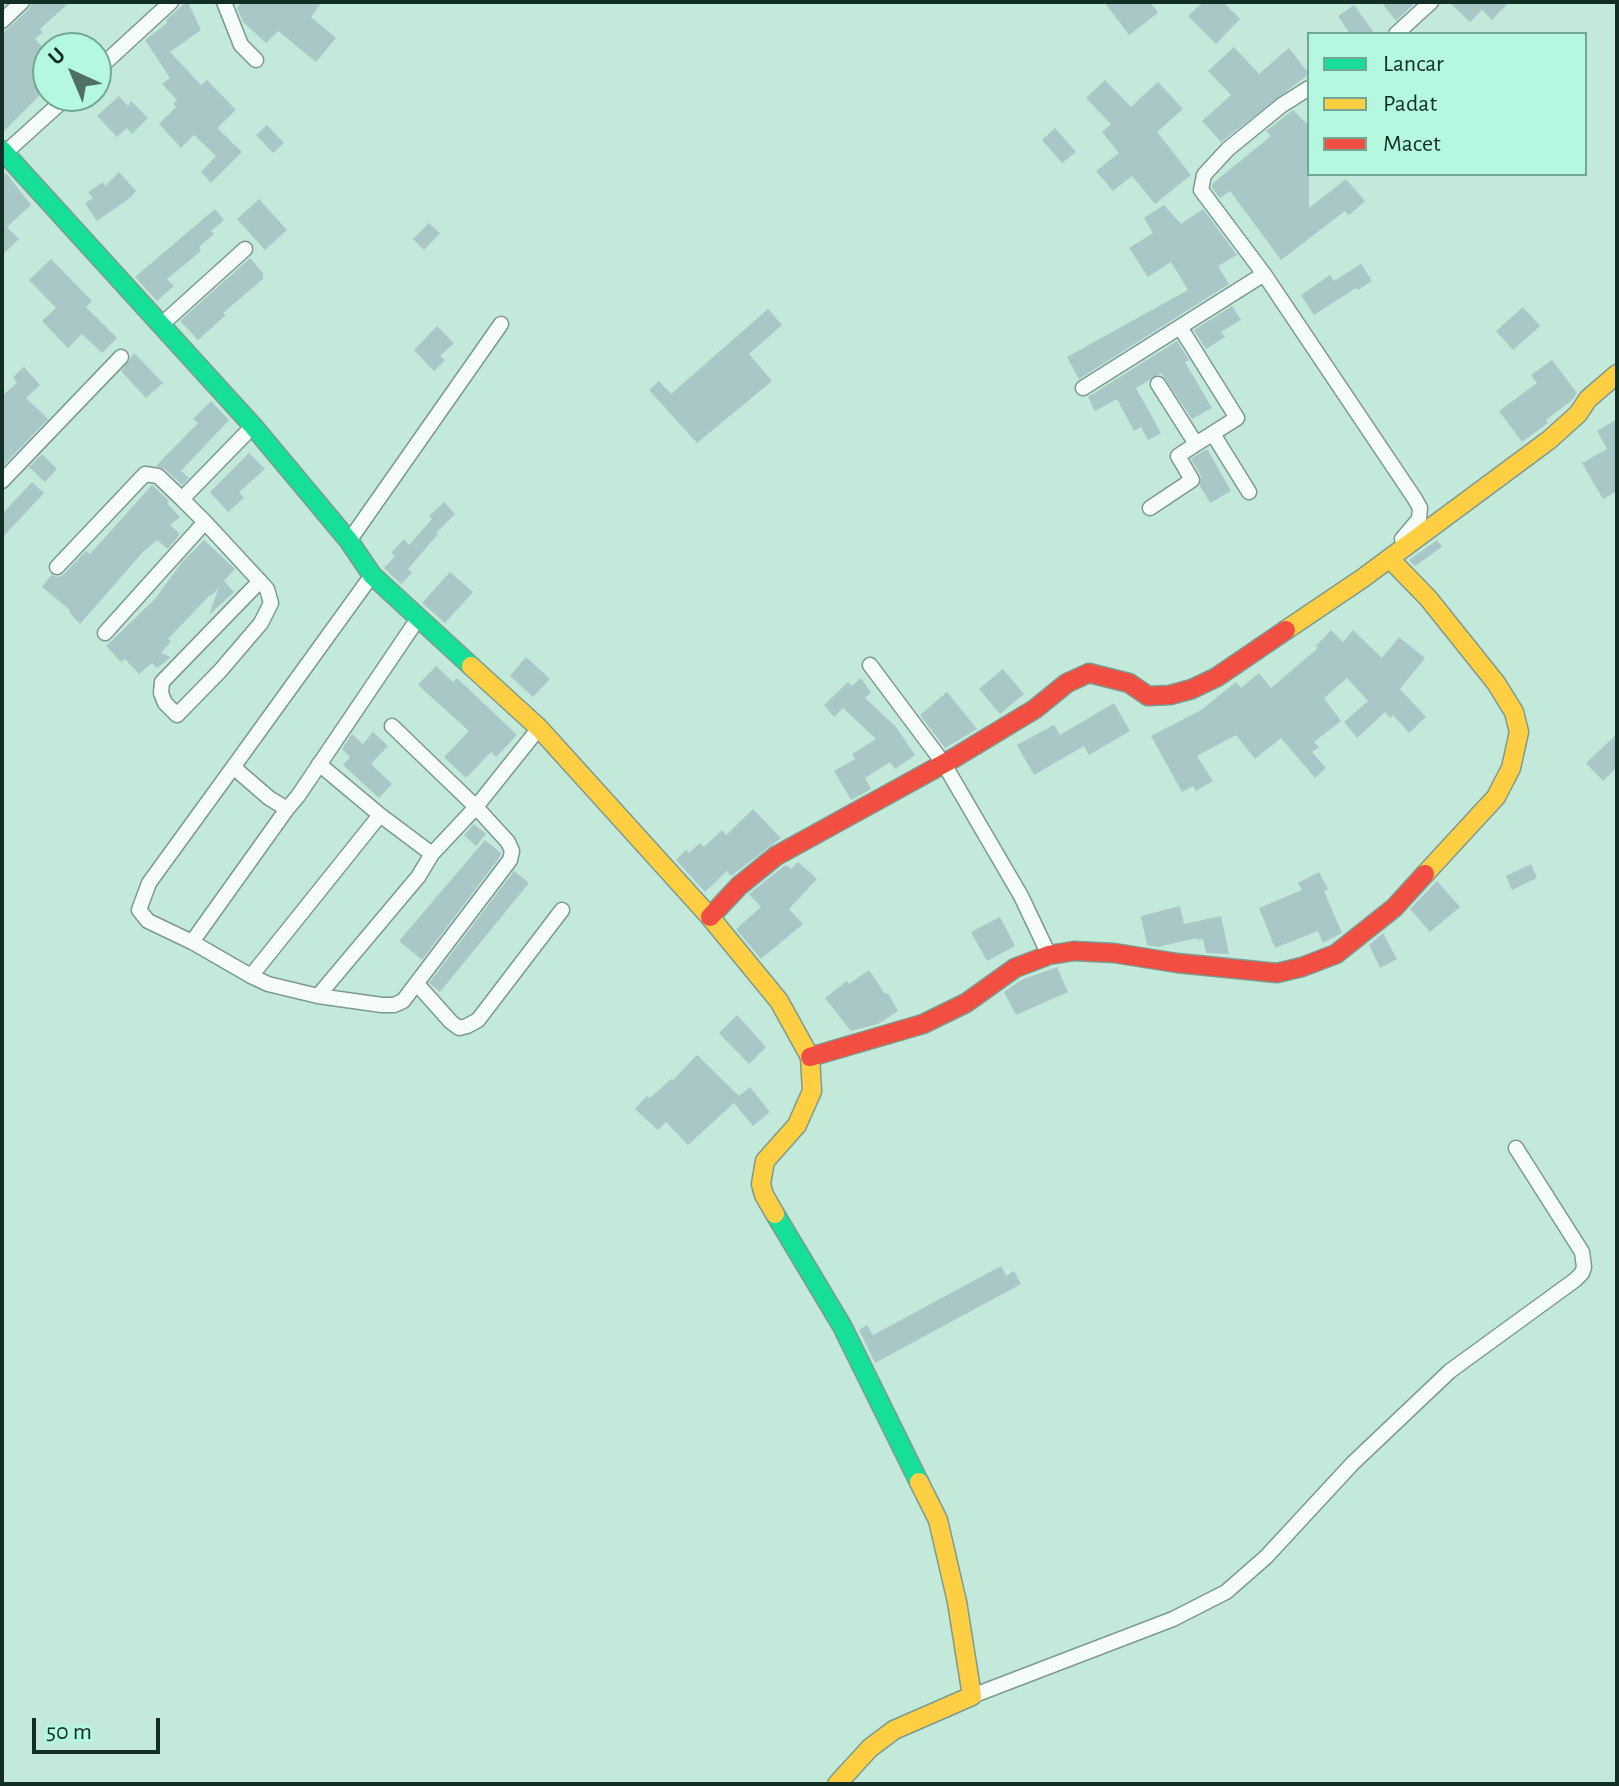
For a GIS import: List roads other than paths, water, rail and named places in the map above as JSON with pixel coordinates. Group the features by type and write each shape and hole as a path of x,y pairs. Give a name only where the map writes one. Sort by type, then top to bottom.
{"street":[{"path":"2,21 22,2"},
{"path":"112,56 171,2"},
{"path":"224,2 241,45 256,60"},
{"path":"1398,32 1431,2"},
{"path":"1307,89 1282,105 1228,149 1201,181 1203,195 1264,274 1420,508 1416,525 1395,546 1390,559"},
{"path":"50,112 3,153 253,426 349,541 372,575 539,728 710,917 779,1001 810,1057 812,1091 797,1125 765,1161 761,1184 764,1195 842,1326 938,1520 957,1602 972,1696"},
{"path":"161,325 245,249"},
{"path":"1083,388 1264,274"},
{"path":"349,541 501,324"},
{"path":"1150,508 1192,480 1178,456 1237,418 1180,327"},
{"path":"2,481 121,357"},
{"path":"710,917 739,886 776,856 944,764 1035,709 1067,683 1089,673 1129,683 1148,696 1170,695 1192,689 1217,677 1390,559 1549,440 1617,374"},
{"path":"1158,384 1196,444"},
{"path":"182,499 253,426"},
{"path":"1213,434 1249,492"},
{"path":"57,567 145,474 158,476 205,522 260,581 267,589 271,599 261,623 177,715 165,703 161,693 162,682 260,581"},
{"path":"105,633 205,522"},
{"path":"810,1057 923,1024 966,1003 1015,968 1049,955 1074,951 1114,953 1277,973 1336,954 1394,908 1496,797 1511,768 1519,732 1514,712 1496,683 1428,598 1390,559"},
{"path":"372,575 149,883 139,910 148,921 268,984 318,996 394,1005 403,1001 510,860 512,851 508,842 476,807 392,726"},
{"path":"192,942 419,617"},
{"path":"870,665 944,764 1021,896 1049,955"},
{"path":"318,996 539,728"},
{"path":"319,764 432,854"},
{"path":"234,766 269,798 287,809"},
{"path":"251,976 380,815"},
{"path":"417,984 451,1022 459,1028 467,1026 478,1020 562,910"},
{"path":"837,1784 870,1748 894,1730 972,1696 1173,1619 1226,1592 1266,1557 1353,1463 1450,1371 1575,1280 1584,1267 1582,1252 1516,1148"}]}
